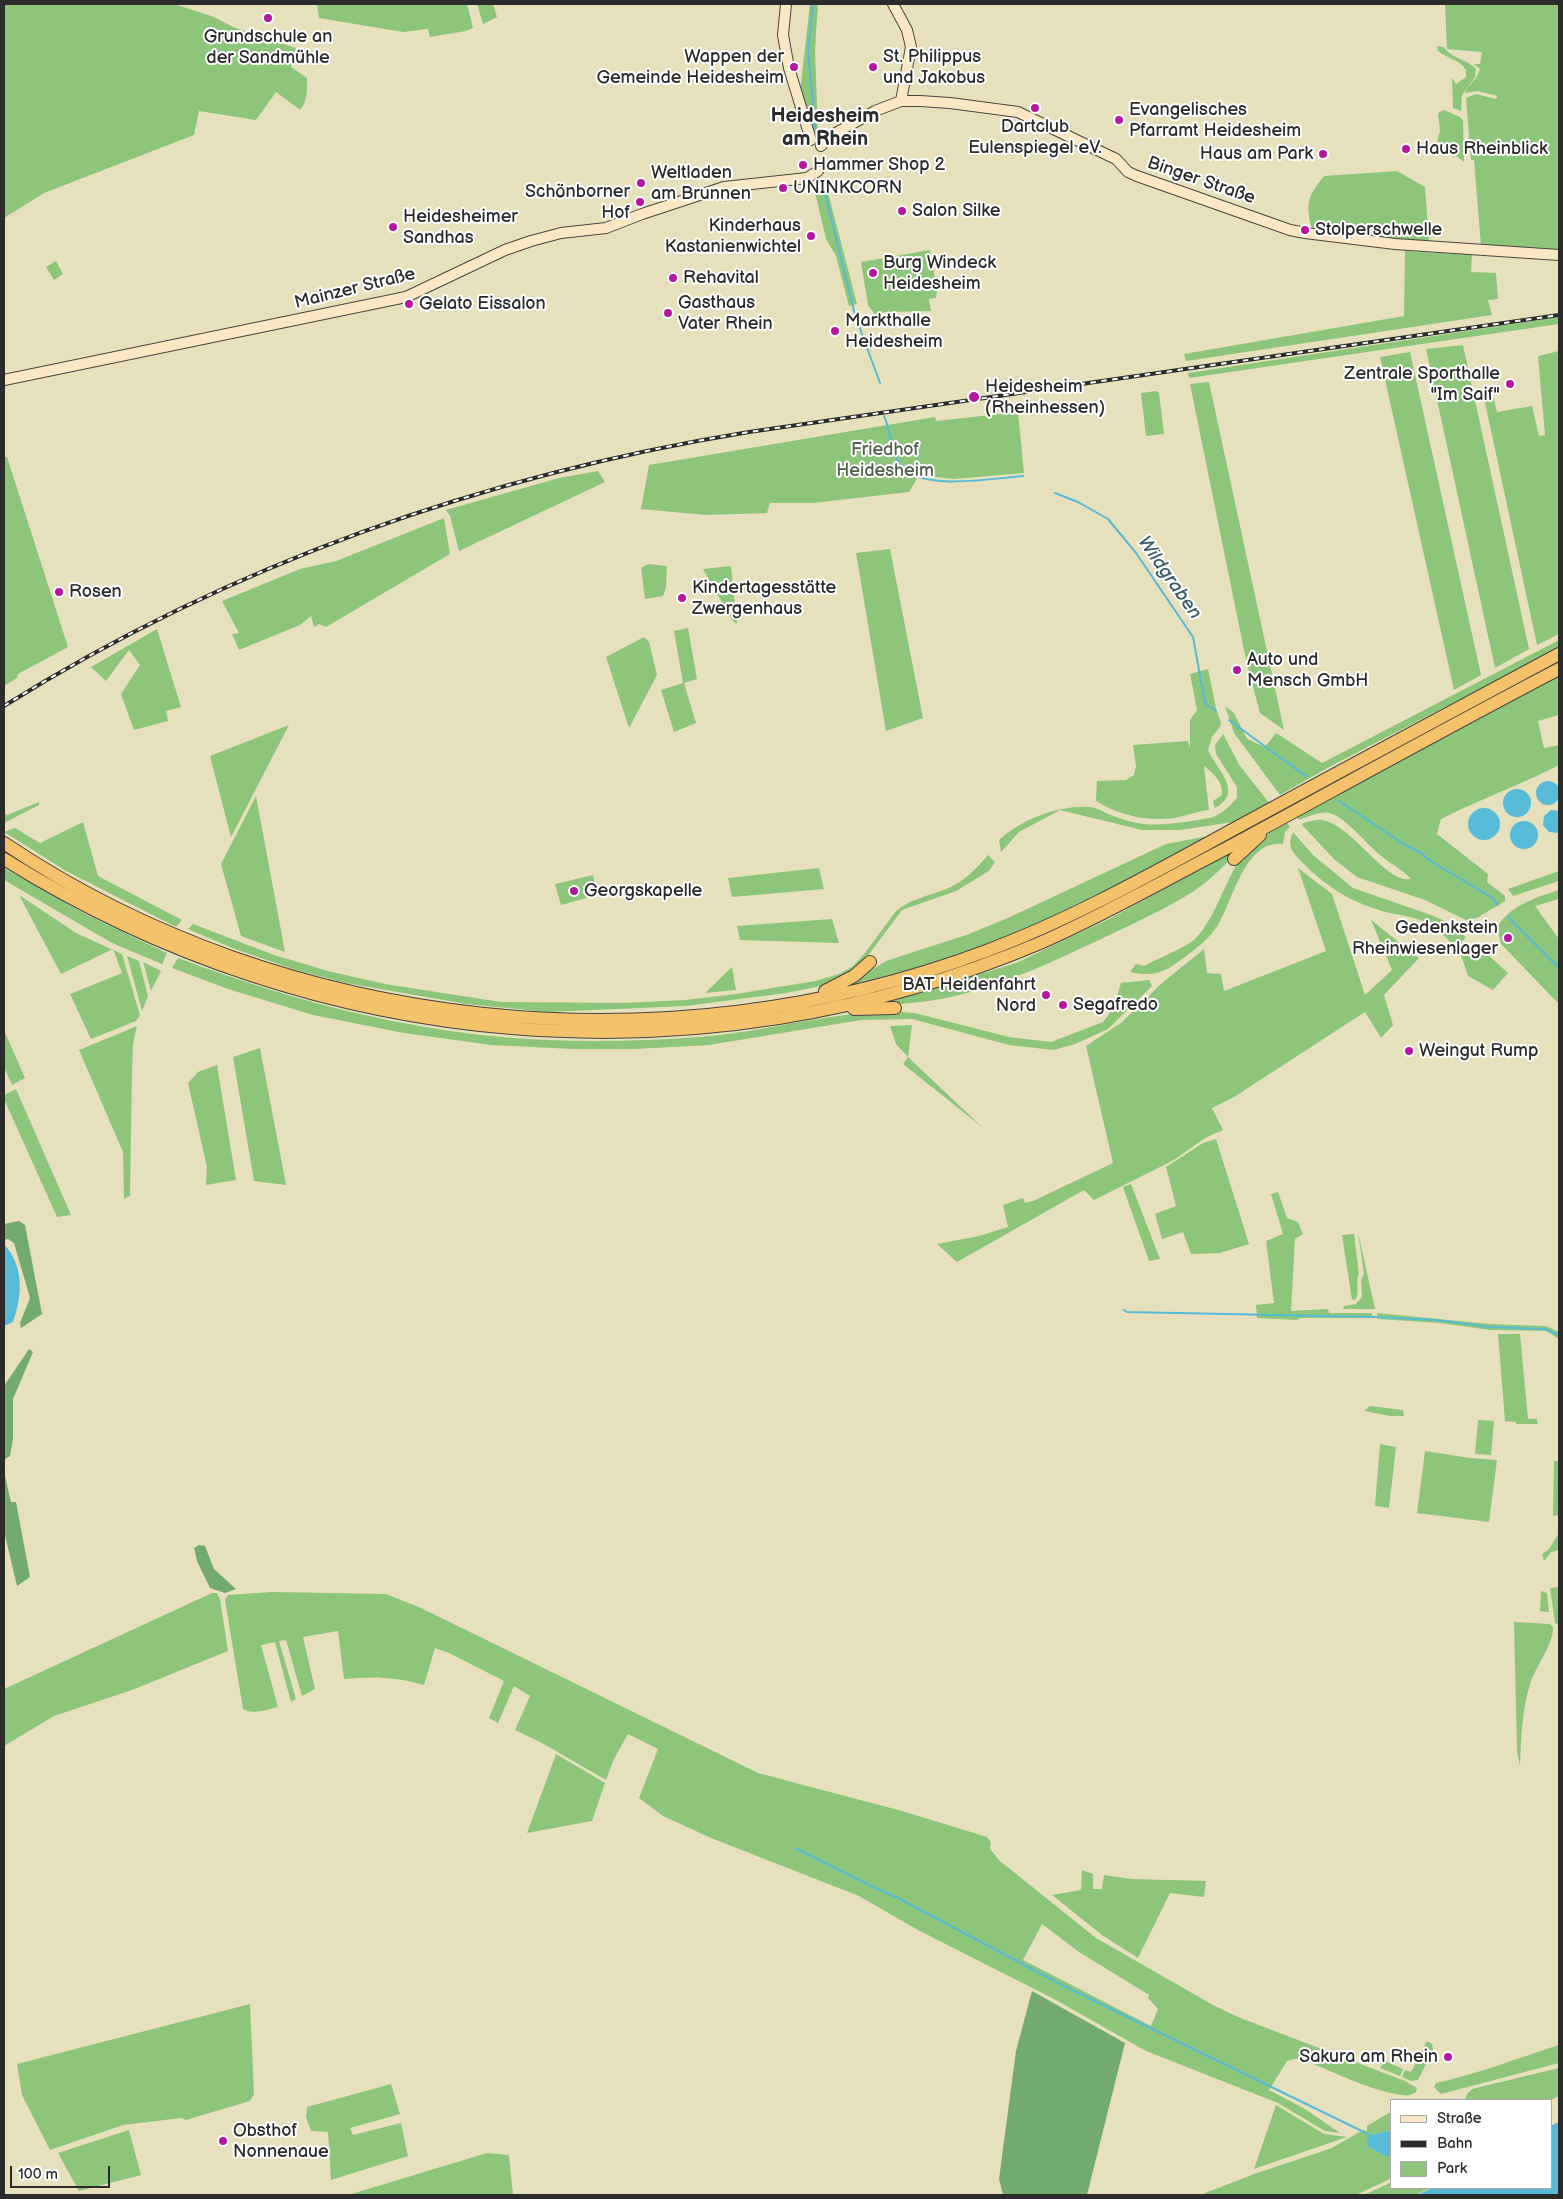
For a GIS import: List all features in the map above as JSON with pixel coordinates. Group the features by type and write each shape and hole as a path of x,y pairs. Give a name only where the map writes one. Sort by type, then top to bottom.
{"highway":[{"path":"4,844 100,899 193,942 290,976 390,1000 492,1015 594,1020 697,1016 794,1004 883,984 1017,939 1092,905 1559,654"},
{"path":"4,859 92,910 185,952 281,986 388,1012 455,1023 531,1030 633,1032 734,1025 834,1008 940,980 1042,942 1091,920 1277,821 1464,718 1559,669"},
{"path":"1234,859 1277,821"},
{"path":"1220,829 1239,826"},
{"path":"794,1004 841,984 870,962"},
{"path":"834,1008 895,1008"}],"main road":[{"path":"786,4 783,35 789,68 812,140"},
{"path":"893,4 907,30 911,47 901,101"},
{"name":"Binger Straße","path":"821,146 827,138 862,118 901,101 950,103 1018,112 1116,159 1128,172 1137,176 1290,230 1395,244 1559,255"},
{"name":"Mainzer Straße","path":"4,380 406,297 523,243 561,233 606,228 724,187 807,178 818,171"}],"green space":[{"path":"4,4 174,4 214,17 233,27 296,48 291,67 307,78 306,99 300,110 276,92 256,120 199,111 194,135 44,193 4,218"},
{"path":"317,4 467,4 473,28 466,31 430,37 428,29 403,32 319,18"},
{"path":"477,4 493,4 497,17 483,24"},
{"path":"810,4 818,4 815,50 818,135 814,136 800,92"},
{"path":"1445,4 1559,4 1559,250 1481,246 1474,160 1471,160 1466,98 1476,94 1496,99 1497,96 1477,91 1465,93 1479,73 1480,69 1474,64 1480,64 1482,52 1447,49"},
{"path":"1437,46 1444,47 1451,54 1476,69 1475,77 1462,95 1461,111 1453,108 1452,78 1456,84 1466,77 1466,70 1457,61 1438,51"},
{"path":"1444,110 1463,120 1464,162 1437,141 1440,131 1438,113"},
{"path":"1397,171 1425,187 1429,241 1382,238 1312,229 1309,201 1314,189 1324,176"},
{"path":"813,184 826,185 857,304 849,306 836,256 826,239"},
{"path":"930,250 937,290 936,298 929,299 931,311 884,312 877,317 868,305 861,262"},
{"path":"1405,251 1472,255 1471,272 1496,273 1498,299 1488,300 1492,315 1186,361 1184,354 1404,316"},
{"path":"56,261 63,274 54,280 46,267"},
{"path":"1559,317 1559,324 1189,378 1188,373"},
{"path":"1463,345 1529,649 1495,668 1426,349"},
{"path":"1559,351 1559,634 1537,645 1484,398 1493,396 1497,412 1532,406 1539,436 1545,435 1538,356"},
{"path":"1410,352 1481,675 1454,690 1380,357"},
{"path":"1209,382 1284,730 1260,713 1246,660 1190,384"},
{"path":"1156,391 1159,393 1164,434 1146,436 1141,393"},
{"name":"Friedhof Heidesheim","path":"1018,412 1024,473 954,479 919,475 909,492 813,503 770,503 767,513 706,515 641,509 649,465 935,417 936,421"},
{"path":"4,457 7,457 68,647 18,674 17,678 4,686"},
{"path":"598,471 605,482 459,551 450,516 446,510 559,478"},
{"path":"444,518 450,554 326,627 319,624 314,627 311,616 300,625 239,650 232,634 239,633 222,601 300,569 336,561"},
{"path":"890,549 923,718 886,731 856,553"},
{"path":"648,564 667,566 666,587 663,596 645,599 641,568"},
{"path":"731,566 737,624 732,620 703,569"},
{"path":"688,628 697,679 684,683 696,723 674,732 661,690 683,683 674,631"},
{"path":"157,629 181,707 166,711 168,721 134,730 121,694 140,665 129,650 106,681 91,667"},
{"path":"644,637 649,642 657,675 629,728 606,657"},
{"path":"1559,640 1559,648 1329,767 1280,795 1234,733 1225,706 1234,713 1247,739 1265,747 1276,733 1322,763"},
{"path":"1208,669 1221,723 1212,737 1208,750 1226,780 1228,795 1224,802 1215,808 1213,801 1222,795 1221,786 1214,775 1204,766 1209,810 1175,818 1155,819 1124,814 1096,801 1097,781 1126,780 1134,775 1136,766 1133,745 1188,741 1190,748 1190,720 1197,710 1190,674"},
{"path":"1559,676 1559,715 1538,721 1544,748 1559,745 1559,765 1441,819 1437,834 1488,874 1487,882 1505,896 1505,901 1477,918 1466,920 1425,900 1357,877 1335,860 1302,825 1303,823 1322,820 1333,824 1345,832 1390,872 1401,878 1411,879 1380,855 1349,825 1336,816 1322,813 1299,820 1297,817"},
{"path":"289,725 231,837 210,756"},
{"path":"1223,734 1240,766 1270,804 1233,822 1180,830 1142,830 1060,810 1019,832 1001,852 999,840 1008,832 1042,815 1066,808 1093,807 1128,821 1151,824 1189,822 1217,815 1237,798 1237,787 1216,754 1215,745"},
{"path":"256,796 285,952 241,936 221,864"},
{"path":"39,802 39,805 4,823 4,813 7,815"},
{"path":"83,822 98,876 182,920 176,927 66,871 4,832 15,828 40,843"},
{"path":"1287,823 1290,827 1285,832 1283,844 1270,845 1259,851 1250,861 1218,925 1197,948 1164,971 1152,974 1130,972 1136,964 1144,966 1179,949 1196,938 1209,920 1243,855 1260,839"},
{"path":"1293,832 1313,855 1353,888 1431,915 1449,923 1466,937 1459,945 1452,944 1439,931 1423,921 1385,912 1341,894 1313,873 1294,853 1290,842"},
{"path":"1208,836 1125,881 1015,934 916,968 855,984 867,973 886,961 969,934 1010,917 1166,844"},
{"path":"1241,847 1213,876 1183,898 1135,923 1047,964 994,985 967,993 911,1003 882,1004 1016,963 1111,918"},
{"path":"988,855 995,862 989,871 956,891 902,910 858,969 836,983 786,993 686,1006 548,1012 466,1004 346,983 296,970 232,948 188,929 193,924 274,955 328,971 385,984 501,1002 623,1003 685,1000 815,981 839,974 853,966 901,907 958,883"},
{"path":"4,868 87,915 167,953 162,964 112,943 4,880"},
{"path":"819,868 824,889 732,897 728,878"},
{"path":"1298,868 1332,894 1365,995 1392,970 1371,920 1419,958 1384,995 1393,1025 1381,1038 1365,1012 1234,1097 1212,1108 1223,1130 1205,1138 1174,1160 1094,1200 1084,1190 957,1262 937,1244 979,1236 1008,1227 1003,1205 1023,1198 1025,1203 1033,1201 1113,1163 1086,1046 1121,1023 1162,983 1204,949 1207,973 1221,974 1224,991 1326,951"},
{"path":"1559,871 1559,881 1513,896 1508,889"},
{"path":"593,875 598,895 561,905 555,884"},
{"path":"1559,890 1559,899 1535,906 1559,939 1559,1004 1501,944 1498,932 1495,931 1500,922 1514,909 1531,900"},
{"path":"19,895 76,933 112,949 61,974"},
{"path":"832,919 839,943 740,940 737,926"},
{"path":"1475,943 1508,973 1493,990 1468,976 1460,952"},
{"path":"113,950 122,954 140,1015 136,1021 91,1039 70,994 122,973"},
{"path":"127,956 139,961 148,996 142,1011"},
{"path":"178,958 254,985 372,1017 411,1025 491,1036 569,1041 621,1041 699,1037 834,1017 888,1012 915,1013 1009,1037 1051,1042 1103,1022 1113,1009 1121,983 1149,980 1152,986 1108,1029 1075,1044 1054,1050 1009,1045 912,1019 861,1020 709,1045 635,1049 573,1049 491,1045 404,1033 313,1015 228,989 172,968"},
{"path":"143,962 161,971 151,991"},
{"path":"732,967 736,990 705,993"},
{"path":"912,1025 908,1057 896,1044 890,1026"},
{"path":"137,1026 133,1044 130,1196 124,1199 123,1152 79,1050"},
{"path":"4,1030 25,1078 12,1085 4,1067"},
{"path":"260,1048 286,1185 254,1181 233,1057"},
{"path":"908,1057 982,1127 903,1064"},
{"path":"217,1065 236,1180 206,1185 207,1167 188,1083 198,1072"},
{"path":"16,1089 71,1215 57,1217 4,1099 4,1095"},
{"path":"1216,1139 1249,1244 1220,1253 1191,1254 1183,1232 1162,1239 1155,1214 1176,1206 1166,1167 1203,1143"},
{"path":"1131,1184 1160,1259 1149,1261 1123,1187"},
{"path":"1278,1192 1287,1218 1298,1222 1303,1234 1295,1239 1291,1311 1328,1309 1329,1313 1372,1313 1372,1318 1300,1318 1297,1320 1257,1318 1256,1305 1274,1303 1266,1241 1283,1234 1271,1194"},
{"path":"19,1221 25,1225 42,1314 21,1328 20,1323 30,1298 14,1243 8,1239 4,1240 4,1224"},
{"path":"1358,1232 1375,1309 1343,1309 1344,1306 1356,1304 1362,1297 1361,1280 1364,1274"},
{"path":"1354,1234 1359,1274 1357,1296 1356,1299 1352,1300 1342,1235"},
{"path":"1377,1313 1490,1324 1546,1326 1559,1332 1559,1339 1546,1331 1490,1330 1440,1323 1378,1319"},
{"path":"1498,1334 1520,1334 1528,1419 1537,1419 1538,1424 1516,1424 1516,1422 1505,1421"},
{"path":"29,1349 33,1352 13,1399 13,1439 10,1456 4,1460 4,1386"},
{"path":"1370,1406 1403,1410 1404,1416 1390,1416 1364,1411"},
{"path":"1478,1420 1494,1421 1491,1455 1475,1454"},
{"path":"1380,1444 1396,1447 1389,1508 1375,1506"},
{"path":"1425,1451 1497,1460 1489,1522 1417,1513"},
{"path":"1554,1461 1559,1461 1559,1515 1553,1516"},
{"path":"4,1472 11,1502 16,1502 30,1577 17,1586 4,1531"},
{"path":"1559,1533 1559,1550 1551,1552 1544,1561 1542,1554 1549,1549"},
{"path":"199,1545 205,1546 214,1569 236,1589 225,1593 210,1588 197,1561 194,1548"},
{"path":"1559,1587 1559,1625 1555,1623 1550,1588"},
{"path":"1541,1591 1547,1593 1549,1612 1540,1611"},
{"path":"271,1592 386,1594 419,1607 758,1773 902,1811 987,1837 991,1842 990,1849 1000,1861 1096,1938 1213,2005 1238,2017 1405,2081 1417,2088 1416,2092 1406,2095 1375,2089 1298,2058 1287,2061 1269,2090 1305,2109 1340,2133 1325,2131 1278,2103 1146,2051 1054,1999 918,1930 859,1896 711,1838 663,1816 639,1798 658,1749 628,1734 614,1759 606,1780 542,1743 515,1730 530,1696 514,1686 498,1723 489,1718 504,1681 449,1653 435,1648 424,1685 384,1678 344,1679 338,1631 303,1637 315,1689 302,1696 286,1640 279,1641 296,1699 291,1702 275,1642 261,1645 278,1707 260,1711 247,1711 243,1709 225,1600 228,1595","holes":["1042,1924 1079,1952 1149,1995 1148,1998 1158,2009 1151,2026 1023,1960"]},
{"path":"212,1593 217,1593 220,1599 228,1651 132,1690 54,1716 4,1746 4,1689"},
{"path":"1514,1622 1550,1624 1553,1627 1551,1640 1527,1694 1522,1725 1520,1766 1517,1751"},
{"path":"556,1754 605,1783 592,1821 527,1833"},
{"path":"1082,1870 1093,1874 1093,1889 1102,1889 1104,1875 1131,1879 1206,1881 1204,1897 1170,1893 1138,1958 1102,1935 1052,1895 1081,1890"},
{"path":"1032,1991 1125,2043 1087,2195 1003,2195 999,2179 1016,2051"},
{"path":"250,2004 254,2094 250,2101 186,2120 181,2118 123,2125 50,2150 22,2095 17,2064"},
{"path":"1427,2041 1432,2044 1433,2050 1418,2080 1411,2081 1402,2077 1405,2070 1411,2072"},
{"path":"1559,2045 1559,2063 1441,2094 1434,2087 1436,2083"},
{"path":"1385,2061 1403,2069 1400,2076 1380,2068"},
{"path":"1559,2068 1559,2096 1553,2099 1465,2099 1472,2089"},
{"path":"391,2084 400,2114 350,2128 353,2135 401,2123 408,2156 331,2180 328,2132 311,2131 306,2117 307,2107"},
{"path":"1276,2105 1324,2134 1347,2137 1254,2169"},
{"path":"1390,2112 1390,2130 1372,2135 1368,2147 1390,2156 1390,2179 1356,2195 1200,2195 1257,2173 1332,2148 1363,2130 1367,2131 1367,2126"},
{"path":"129,2130 141,2175 79,2191 58,2153"},
{"path":"487,2153 509,2155 513,2195 348,2195"},
{"path":"1390,2183 1390,2189 1428,2189 1416,2195 1364,2195"}],"water":[{"path":"1548,781 1556,785 1560,793 1556,801 1548,805 1540,801 1536,793 1540,785"},
{"path":"1517,789 1527,793 1531,803 1527,813 1517,817 1507,813 1503,803 1507,793"},
{"path":"1484,808 1490,809 1495,813 1499,818 1499,830 1495,835 1490,839 1484,840 1478,839 1473,835 1469,830 1468,824 1469,818 1473,813 1478,809"},
{"path":"1551,810 1559,811 1558,833 1549,832 1543,825 1544,816"},
{"path":"1524,821 1534,825 1538,835 1534,845 1524,849 1514,845 1510,835 1514,825"},
{"path":"4,1244 16,1262 20,1292 13,1322 4,1326"},
{"path":"1559,2122 1559,2195 1418,2195 1429,2189 1553,2189 1553,2125"},
{"path":"1390,2130 1390,2156 1368,2147 1367,2138"}],"waterway":[{"name":"Wildgraben","path":"813,4 808,52 816,135"},
{"name":"Wildgraben","path":"823,185 855,315 880,383"},
{"name":"Wildgraben","path":"884,416 899,463 909,472 922,478 957,482 1023,476"},
{"name":"Wildgraben","path":"1055,493 1078,502 1108,519 1136,553 1193,637 1205,703 1216,711"},
{"name":"Wildgraben","path":"1229,720 1307,777"},
{"path":"1339,801 1405,845 1491,897 1498,905"},
{"path":"1508,917 1559,968"},
{"path":"1124,1310 1127,1312 1436,1320 1489,1327 1545,1329 1559,1335"},
{"path":"797,1849 898,1898 1064,1986 1372,2136"}],"railway":[{"path":"4,706 90,655 179,609 270,568 363,532 457,500 553,473 651,450 749,432 1559,315"}],"place":[{"name":"Grundschule an der Sandmühle","path":"268,18"},
{"name":"Wappen der Gemeinde Heidesheim","path":"794,67"},
{"name":"St. Philippus und Jakobus","path":"873,67"},
{"name":"Dartclub Eulenspiegel eV.","path":"1035,108"},
{"name":"Evangelisches Pfarramt Heidesheim","path":"1119,120"},
{"name":"Haus Rheinblick","path":"1406,149"},
{"name":"Haus am Park","path":"1323,154"},
{"name":"Hammer Shop 2","path":"803,165"},
{"name":"Weltladen am Brunnen","path":"641,183"},
{"name":"UNINKCORN","path":"783,188"},
{"name":"Schönborner Hof","path":"640,202"},
{"name":"Salon Silke","path":"902,211"},
{"name":"Heidesheimer Sandhas","path":"393,227"},
{"name":"Stolperschwelle","path":"1305,230"},
{"name":"Kinderhaus Kastanienwichtel","path":"811,236"},
{"name":"Burg Windeck Heidesheim","path":"873,273"},
{"name":"Rehavital","path":"673,278"},
{"name":"Gelato Eissalon","path":"409,304"},
{"name":"Gasthaus Vater Rhein","path":"668,313"},
{"name":"Markthalle Heidesheim","path":"835,331"},
{"name":"Zentrale Sporthalle \"Im Saif\"","path":"1510,384"},
{"name":"Heidesheim (Rheinhessen)","path":"974,397"},
{"name":"Rosen","path":"59,592"},
{"name":"Kindertagesstätte Zwergenhaus","path":"682,598"},
{"name":"Auto und Mensch GmbH","path":"1237,670"},
{"name":"Georgskapelle","path":"574,891"},
{"name":"Gedenkstein Rheinwiesenlager","path":"1508,938"},
{"name":"BAT Heidenfahrt Nord","path":"1046,995"},
{"name":"Segafredo","path":"1063,1005"},
{"name":"Weingut Rump","path":"1409,1051"},
{"name":"Sakura am Rhein","path":"1448,2057"},
{"name":"Obsthof Nonnenaue","path":"223,2141"}],"district":[{"name":"Heidesheim am Rhein","path":"825,128"}]}
